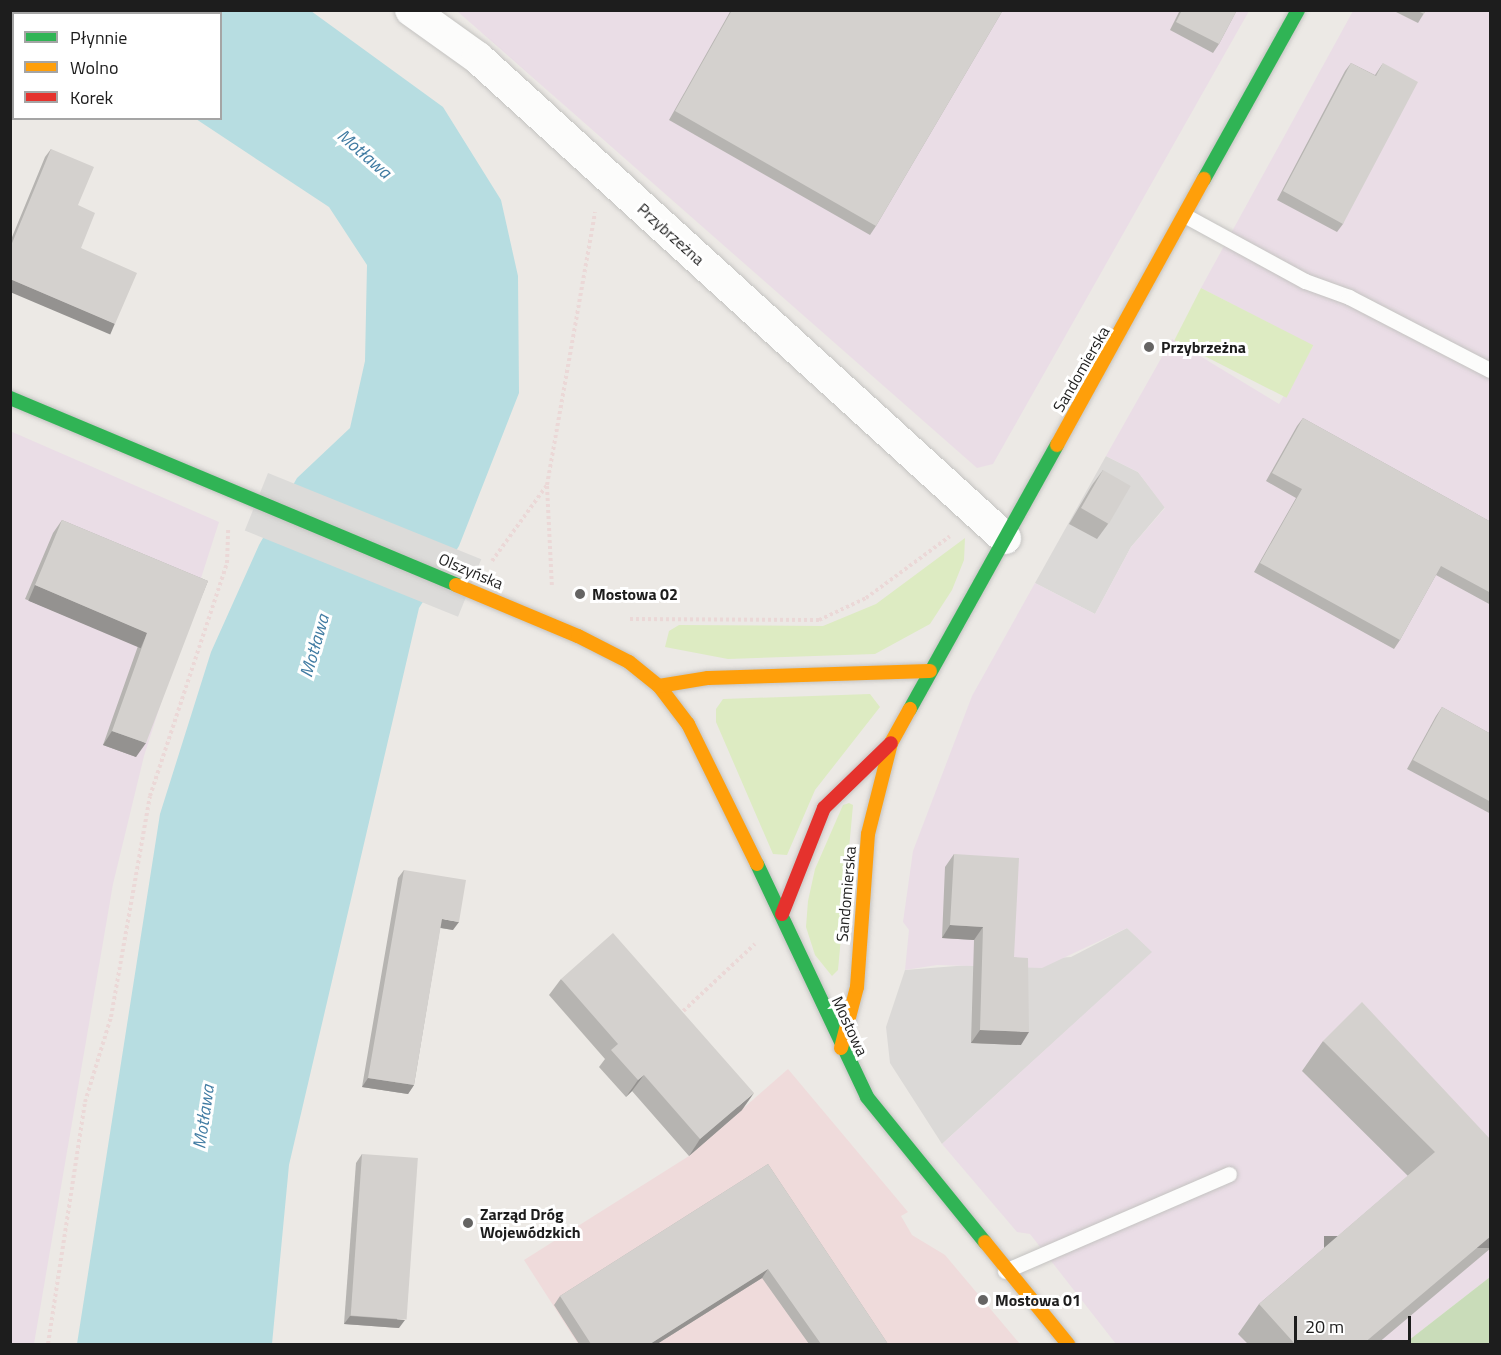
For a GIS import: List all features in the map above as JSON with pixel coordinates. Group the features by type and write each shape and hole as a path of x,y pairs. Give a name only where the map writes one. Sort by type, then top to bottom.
{"street":[{"name":"Przybrzeżna","path":"411,10 478,58 1005,538"},
{"name":"Sandomierska","path":"841,1048 857,987 868,834 891,743 1298,10"},
{"name":"Olszyńska","path":"10,398 470,588 629,662 659,686"},
{"path":"659,686 708,678 930,671"},
{"name":"Mostowa","path":"659,686 688,724 782,914 841,1048 899,1141 1068,1344"},
{"name":"Sandomierska","path":"782,914 824,808 891,743"}],"lane":[{"path":"1184,215 1305,282 1349,297 1491,370"},
{"path":"1005,1271 1229,1174"}],"path":[{"path":"541,589 552,593 547,485 587,274 601,171"},
{"path":"486,568 547,485"},
{"path":"48,1344 85,1102 111,1017 150,796 227,564 227,531 241,495"},
{"path":"616,619 819,620 866,598 976,514"},
{"path":"674,1019 760,940"}],"shaded area":[{"path":"457,11 1249,11 993,464 977,468"},
{"path":"1353,11 1490,11 1490,1277 1404,1344 1116,1344 1030,1234 1017,1232 942,1144 1152,952 1127,928 1042,968 937,965 905,970 909,930 903,922 913,851 972,696 1035,583 1095,614 1131,547 1165,508 1138,472 1106,456 1172,339 1279,404 1313,346 1201,288"},
{"path":"10,431 219,522 144,756 113,884 34,1344 10,1344"},
{"path":"1106,456 1138,472 1165,507 1131,547 1095,614 1035,583"},
{"path":"1127,928 1153,952 942,1144 890,1063 886,1027 905,970 1071,957"},
{"path":"788,1069 908,1212 901,1216 912,1235 945,1255 1020,1344 578,1344 524,1260 689,1156"}],"green space":[{"path":"1201,288 1313,345 1286,398 1174,341"},
{"path":"965,538 964,560 952,590 930,624 875,654 728,659 665,647 669,631 679,625 823,626 876,604"},
{"path":"870,694 880,707 815,790 787,855 773,854 716,722 716,709 723,699"},
{"path":"849,803 853,805 838,970 832,976 815,955 806,927 808,901 815,869 843,805"},
{"path":"1490,1277 1490,1344 1404,1344"}],"water":[{"name":"Motława","path":"10,11 311,11 443,107 501,200 518,276 519,393 459,546 419,608 289,1165 272,1344 77,1344 160,814 211,652 259,545 297,478 350,428 365,361 367,265 329,207 198,120 222,120 222,12 12,12 12,16"}],"pier":[{"path":"268,473 481,559 458,617 245,530"}],"building":[{"path":"732,10 1003,10 876,226 675,111"},
{"path":"1182,10 1237,10 1219,44 1176,22"},
{"path":"1351,63 1376,76 1383,63 1418,82 1343,224 1283,191"},
{"path":"51,149 94,167 78,205 95,213 81,248 137,273 115,324 10,279 10,248"},
{"path":"1303,418 1491,522 1491,593 1441,566 1400,640 1260,563 1302,489 1272,473"},
{"path":"1103,470 1131,486 1109,524 1081,508"},
{"path":"62,520 208,581 146,743 112,731 147,633 35,585"},
{"path":"1442,707 1491,734 1491,802 1413,760"},
{"path":"954,854 1019,858 1014,957 1028,958 1029,1032 980,1030 983,927 950,925"},
{"path":"404,870 466,880 459,922 442,919 414,1085 368,1078"},
{"path":"613,933 754,1093 700,1139 644,1075 638,1080 611,1050 618,1044 561,979"},
{"path":"1362,1002 1491,1140 1491,1236 1363,1344 1295,1344 1259,1304 1435,1152 1323,1041"},
{"path":"362,1154 418,1158 407,1320 351,1316"},
{"path":"768,1164 888,1344 821,1344 768,1269 650,1344 591,1344 560,1296"}],"traffic: fast":[{"path":"1204,179 1298,10"},
{"path":"10,398 456,585"},
{"path":"910,709 1057,445"},
{"path":"757,864 867,1097 985,1242"}],"traffic: slow":[{"path":"1057,445 1204,179"},
{"path":"456,585 578,636 629,662 659,686 688,724 757,864"},
{"path":"659,686 708,678 930,671"},
{"path":"841,1048 857,987 868,834 891,743 910,709"},
{"path":"985,1242 1068,1344"}],"traffic: jam":[{"path":"782,914 824,808 891,743"}],"place":[{"name":"Przybrzeżna","path":"1149,347"},
{"name":"Mostowa 02","path":"580,594"},
{"name":"Zarząd Dróg Wojewódzkich","path":"468,1223"},
{"name":"Mostowa 01","path":"983,1300"}]}
